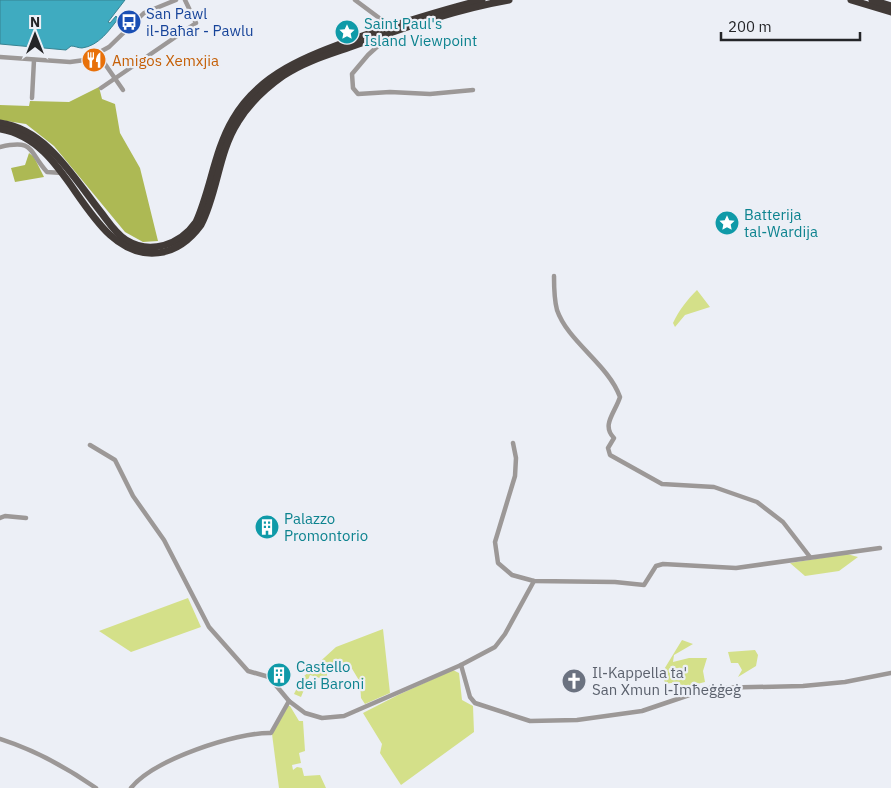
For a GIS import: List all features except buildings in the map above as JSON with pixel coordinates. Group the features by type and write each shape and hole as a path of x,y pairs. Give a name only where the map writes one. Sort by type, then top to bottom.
{"highway":[{"path":"0,123 22,130 55,154 112,226 127,240 151,247 168,245 190,231 196,222 218,148 234,118 258,88 297,61 482,0"},
{"path":"0,129 15,132 33,143 62,173 104,229 123,245 135,251 150,253 170,250 179,246 194,234 201,225 223,153 238,122 260,95 283,76 306,64 392,29 509,0"},
{"path":"851,0 891,12"},
{"path":"872,0 891,6"}],"street":[{"path":"0,57 70,62 85,60 110,47 144,12 176,0"},
{"path":"101,88 196,23 185,0"},
{"path":"354,0 392,29 352,74 354,88 358,94 399,92 430,94 473,90"},
{"path":"98,54 123,90"},
{"path":"32,98 34,60"},
{"path":"0,147 18,143 27,146 37,156 42,167 47,172 62,173 55,154"},
{"path":"42,167 51,170 54,168 54,164"},
{"path":"554,276 555,302 561,318 617,390 620,397 607,426 607,432 614,438 608,448 610,455 662,484 714,487 758,502 784,522 810,557"},
{"path":"514,443 516,458 515,476 495,542 498,563 512,575 534,581 615,582 639,586 644,585 656,566 663,564 736,568 880,548"},
{"path":"90,444 115,460 134,496 164,540 209,627 248,671 269,677 290,701 305,714 313,717 344,716 461,665 495,647 505,634 534,581"},
{"path":"0,518 6,516 26,518"},
{"path":"461,665 470,697 475,703 530,721 627,714 710,688 811,685 845,682 891,673"},
{"path":"131,788 146,775 174,758 256,732 271,733 290,701"},
{"path":"0,739 45,758 96,788"}],"green space":[{"path":"99,87 102,99 115,104 120,133 140,168 158,241 143,242 125,232 54,146 26,124 0,120 0,105 29,106 30,101 69,102"},
{"path":"29,153 34,157 44,177 15,182 11,168 25,165"},
{"path":"697,290 710,307 685,315 675,327 673,323 678,314"},
{"path":"847,554 858,557 839,571 805,576 790,563"},
{"path":"188,598 201,627 131,652 99,631"},
{"path":"383,629 390,693 365,704 361,698 360,682 348,662 330,667 322,666 328,669 326,680 310,675 301,697 294,694 302,678 336,647"},
{"path":"682,640 693,644 674,655 673,662 689,658 707,658 703,671 705,682 681,688 677,682 665,684 663,671"},
{"path":"755,650 758,655 756,666 738,677 742,670 738,663 731,663 728,652"},
{"path":"453,670 459,673 462,700 473,706 474,732 401,785 380,753 382,744 363,713"},
{"path":"288,706 290,706 299,721 303,721 305,751 299,753 301,763 292,765 293,770 297,767 302,768 304,776 320,775 326,788 279,788 272,734"}],"water":[{"path":"0,0 125,0 108,22 110,23 116,16 118,19 99,41 88,47 71,46 66,50 0,44"}],"place":[{"name":"San Pawl il-Baħar - Pawlu","path":"129,22"},
{"name":"Saint Paul's Island Viewpoint","path":"347,32"},
{"name":"Amigos Xemxjia","path":"94,60"},
{"name":"Batterija tal-Wardija","path":"727,223"},
{"name":"Palazzo Promontorio","path":"267,527"},
{"name":"Castello dei Baroni","path":"279,675"},
{"name":"Il-Kappella ta' San Xmun l-Imħeġġeġ","path":"574,681"}]}
